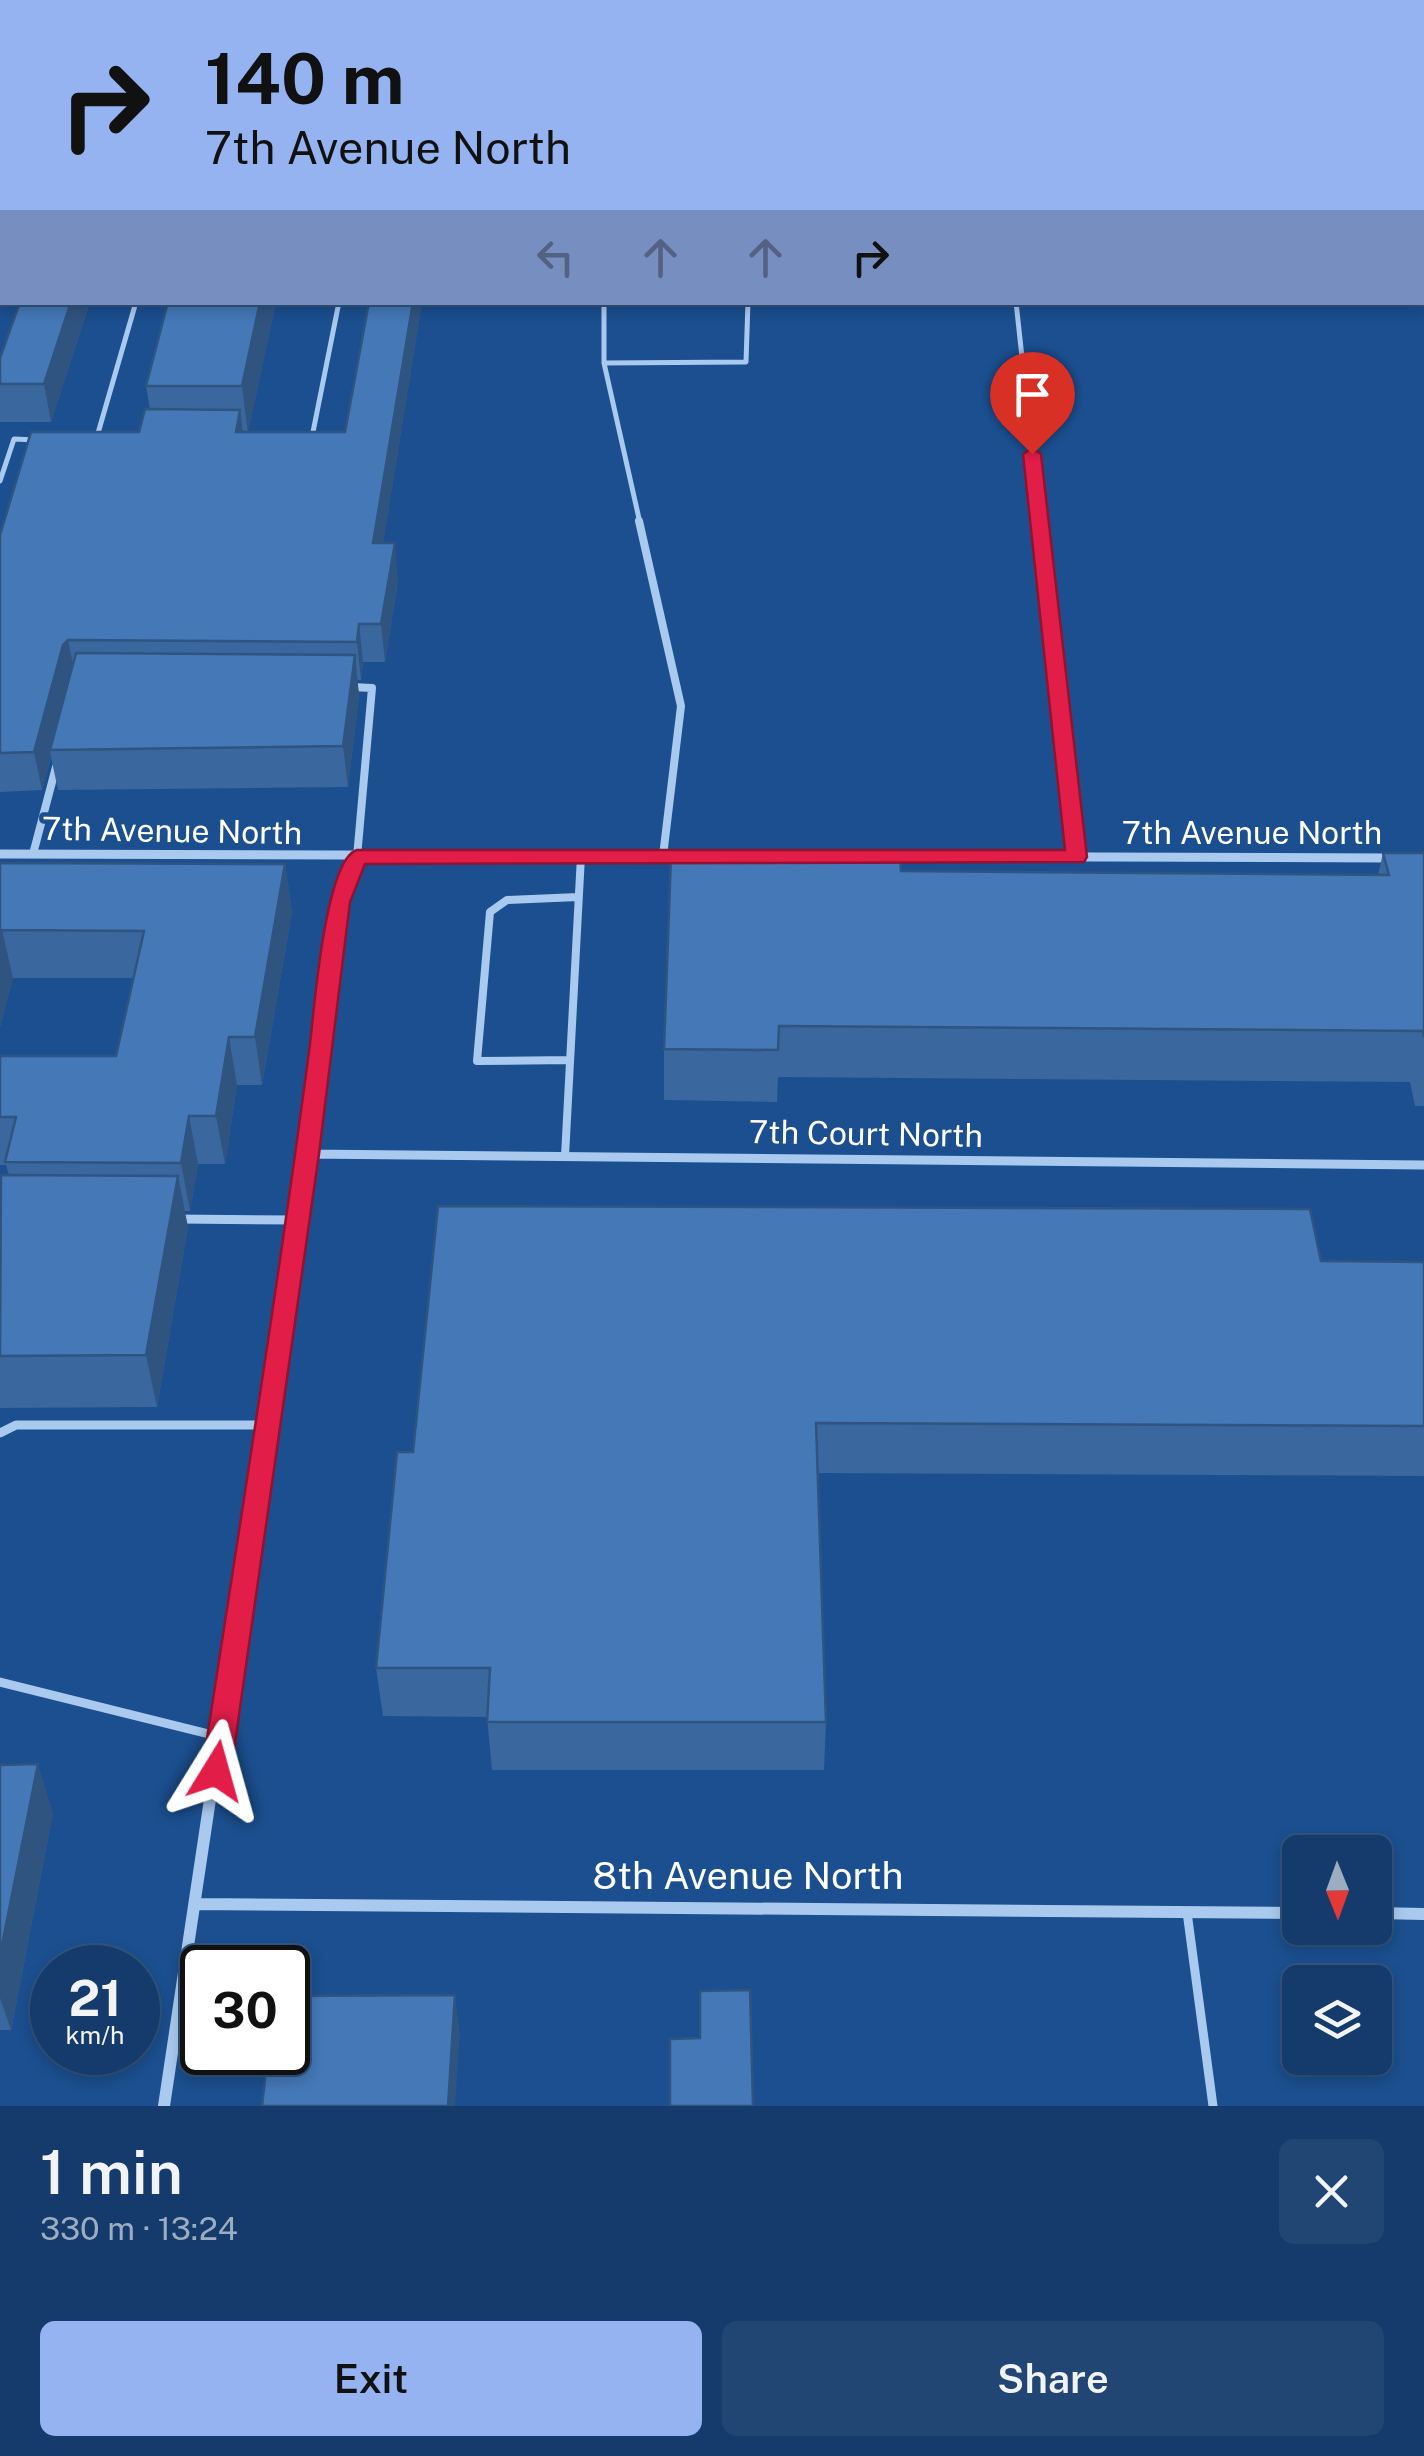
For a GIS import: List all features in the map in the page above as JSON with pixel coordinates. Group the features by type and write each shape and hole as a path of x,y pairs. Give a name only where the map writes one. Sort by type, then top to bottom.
{"street":[{"name":"7th Avenue North","path":"0,854 702,856"},
{"name":"7th Avenue North","path":"742,856 1405,858"},
{"path":"164,2106 307,1154 339,902 357,857"},
{"name":"7th Court North","path":"307,1154 1424,1165"},
{"name":"8th Avenue North","path":"196,1904 1282,1913"},
{"path":"1392,1913 1424,1914"}],"lane":[{"path":"96,440 135,305"},
{"path":"311,441 338,305"},
{"path":"604,305 604,363 680,706 663,856"},
{"path":"604,363 746,362 748,305"},
{"path":"1016,305 1076,857"},
{"path":"0,480 14,440 47,440"},
{"path":"80,440 116,440"},
{"path":"333,687 372,688 357,857"},
{"path":"33,854 58,760"},
{"path":"565,1156 581,856"},
{"path":"570,1060 477,1061 490,912 507,900 578,897"},
{"path":"158,1219 296,1220"},
{"path":"0,1433 16,1425 266,1425"},
{"path":"0,1682 221,1738"},
{"path":"1187,1912 1213,2106"}],"building":[{"path":"19,305 70,305 44,384 0,384 0,358"},
{"path":"167,305 259,305 242,386 146,386"},
{"path":"368,305 413,305 373,543 395,543 381,624 359,624 357,642 68,640 63,645 34,752 0,753 0,535 31,432 139,432 145,409 240,410 236,432 345,432"},
{"path":"76,653 355,655 343,746 50,750"},
{"path":"1383,853 1424,853 1424,1037 1423,1031 779,1026 778,1050 664,1049 671,856 900,857 901,871 1389,875"},
{"path":"0,863 285,864 255,1037 229,1037 216,1116 189,1116 181,1163 5,1162 16,1117 0,1117 0,1056 116,1056 144,931 2,930 0,937"},
{"path":"1,1175 178,1176 146,1355 0,1356"},
{"path":"438,1206 1310,1209 1321,1261 1424,1262 1424,1426 816,1423 826,1722 487,1722 490,1668 376,1668 397,1452 413,1452"},
{"path":"38,1764 0,1955 0,1765"},
{"path":"750,1990 753,2106 670,2106 670,2039 700,2038 700,1991"},
{"path":"455,1995 448,2106 262,2106 265,2075 310,2075 310,1996"}],"route":[{"path":"216,1771 307,1154 339,902 357,857 1076,857 1032,454"}]}
